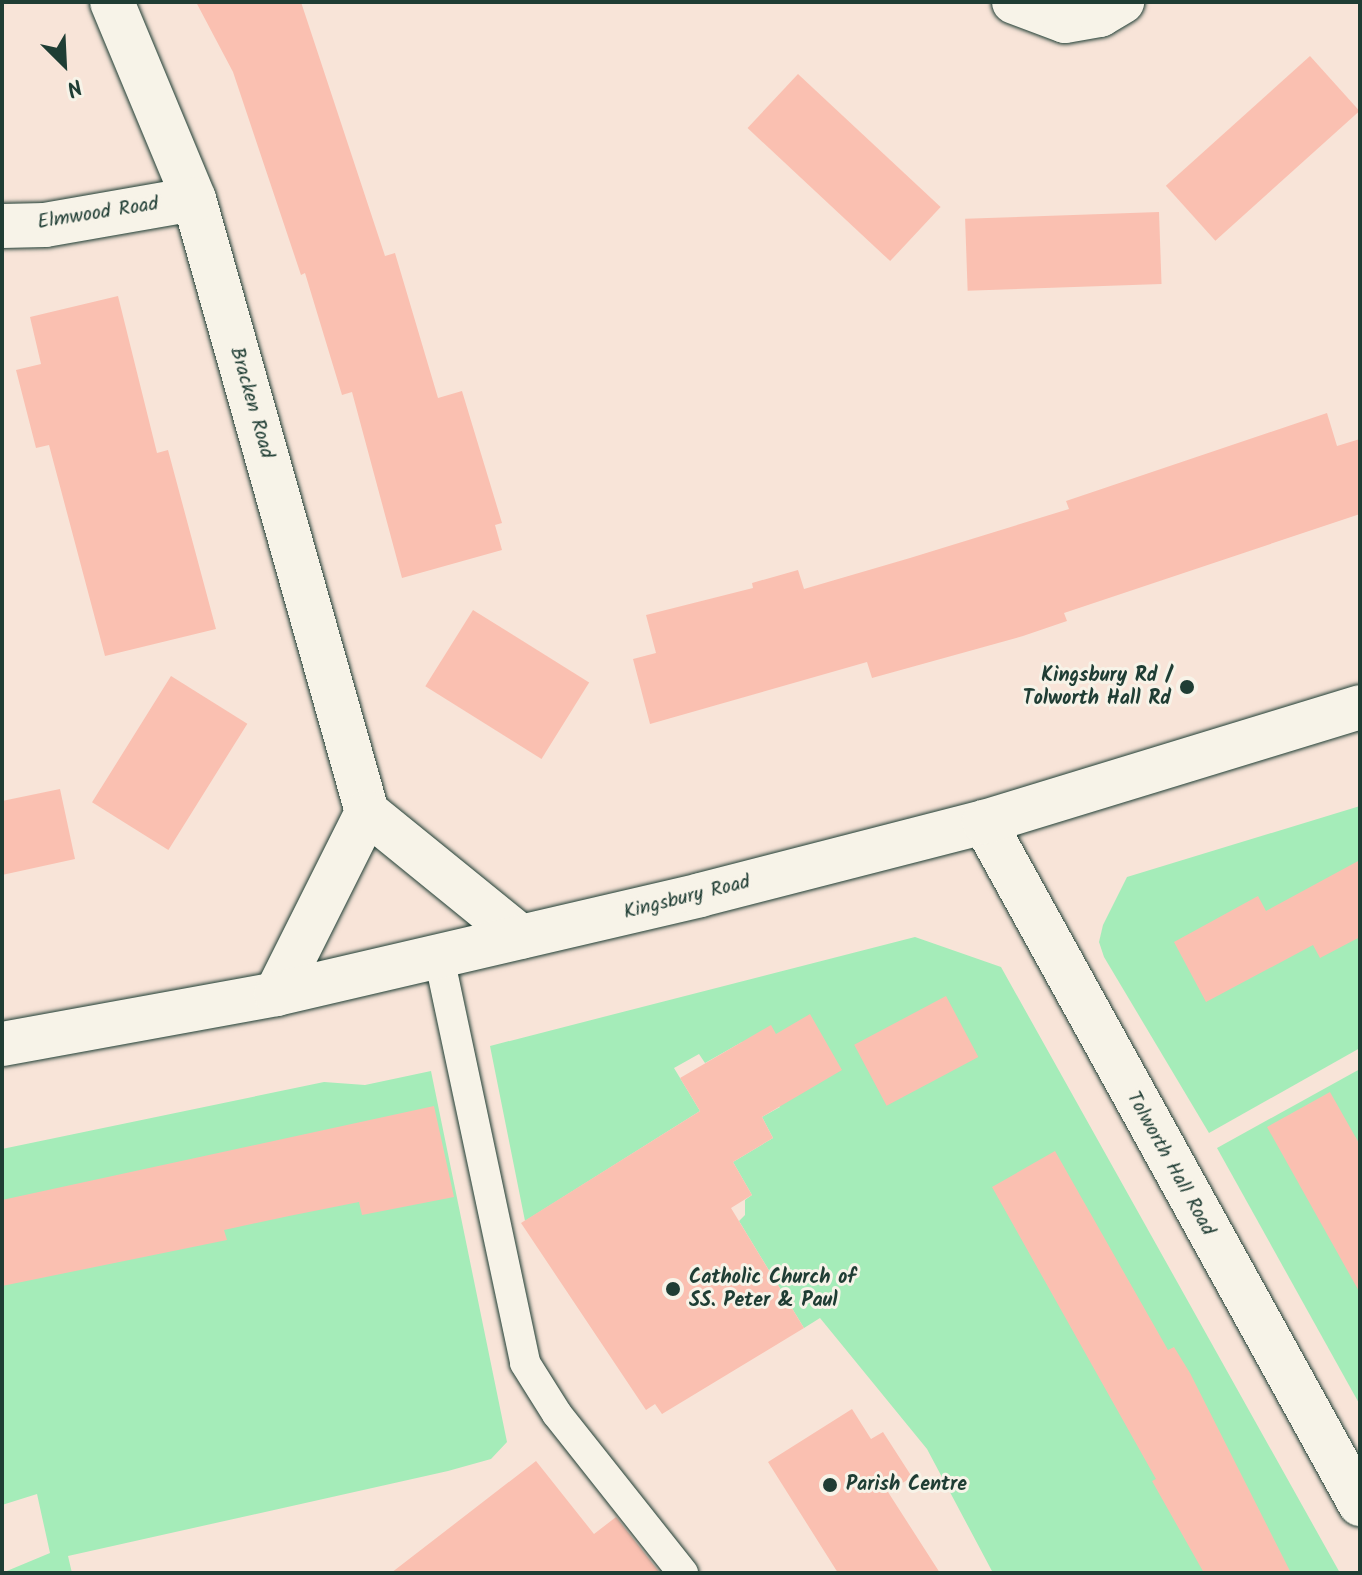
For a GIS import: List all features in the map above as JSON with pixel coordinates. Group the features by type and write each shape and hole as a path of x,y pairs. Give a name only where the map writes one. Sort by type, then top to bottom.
{"street":[{"name":"Bracken Road","path":"112,2 194,199 367,812"},
{"path":"1014,2 1042,17 1065,21 1100,15 1122,2"},
{"name":"Elmwood Road","path":"2,226 45,225 194,199"},
{"name":"Kingsbury Road","path":"2,1044 276,994 521,937 984,822 1360,707"},
{"path":"276,994 367,812 521,937"},
{"name":"Tolworth Hall Road","path":"984,822 1360,1504"}],"lane":[{"path":"439,957 525,1363 557,1414 683,1573"}],"green space":[{"path":"1360,806 1360,1048 1209,1133 1104,957 1099,942 1103,925 1127,877"},
{"path":"915,937 1001,967 1340,1573 993,1573 927,1449 820,1318 804,1328 739,1221 745,1215 745,1200 752,1195 733,1162 773,1138 762,1117 780,1107 742,1042 705,1063 699,1054 674,1068 700,1111 525,1221 490,1046"},
{"path":"1360,1069 1360,1405 1217,1148"},
{"path":"431,1071 507,1442 491,1459 448,1471 68,1556 72,1573 2,1573 50,1553 37,1494 2,1505 2,1149 324,1082 365,1085"}],"building":[{"path":"196,2 301,2 385,256 395,253 438,398 462,391 502,523 495,525 502,550 402,578 352,392 342,395 305,273 301,275 233,72"},
{"path":"1310,56 1360,111 1215,241 1166,186"},
{"path":"798,74 941,207 890,261 748,128"},
{"path":"1159,212 1162,284 968,291 965,219"},
{"path":"118,296 157,453 168,450 216,629 105,656 49,445 36,448 16,370 41,364 30,317"},
{"path":"1327,413 1337,446 1360,439 1360,514 1064,613 1067,621 1023,636 872,678 867,662 650,724 633,659 656,653 646,615 753,588 752,583 798,570 804,589 910,558 1069,509 1066,501"},
{"path":"473,610 589,683 541,759 425,686"},
{"path":"171,676 247,724 168,850 92,802"},
{"path":"60,789 75,859 2,875 2,801"},
{"path":"1360,860 1360,937 1320,958 1313,945 1206,1002 1174,942 1258,896 1266,911"},
{"path":"946,996 978,1057 887,1106 854,1045"},
{"name":"Catholic Church of SS. Peter & Paul","path":"810,1014 842,1070 762,1117 773,1138 733,1162 752,1195 731,1208 804,1328 662,1414 655,1404 646,1410 521,1223 700,1111 680,1078 771,1025 776,1034"},
{"path":"1330,1092 1360,1145 1360,1293 1267,1127"},
{"path":"434,1106 454,1197 362,1215 359,1202 224,1230 227,1240 2,1286 2,1200"},
{"path":"1055,1151 1168,1350 1174,1347 1190,1373 1291,1573 1204,1573 1152,1481 1156,1479 992,1187"},
{"name":"Parish Centre","path":"852,1409 871,1439 883,1432 912,1477 888,1492 940,1573 838,1573 768,1462"},
{"path":"536,1461 594,1534 616,1517 660,1573 391,1573"}],"place":[{"name":"Kingsbury Rd / Tolworth Hall Rd","path":"1187,687"},
{"name":"Catholic Church of SS. Peter & Paul","path":"673,1289"},
{"name":"Parish Centre","path":"830,1485"}]}
